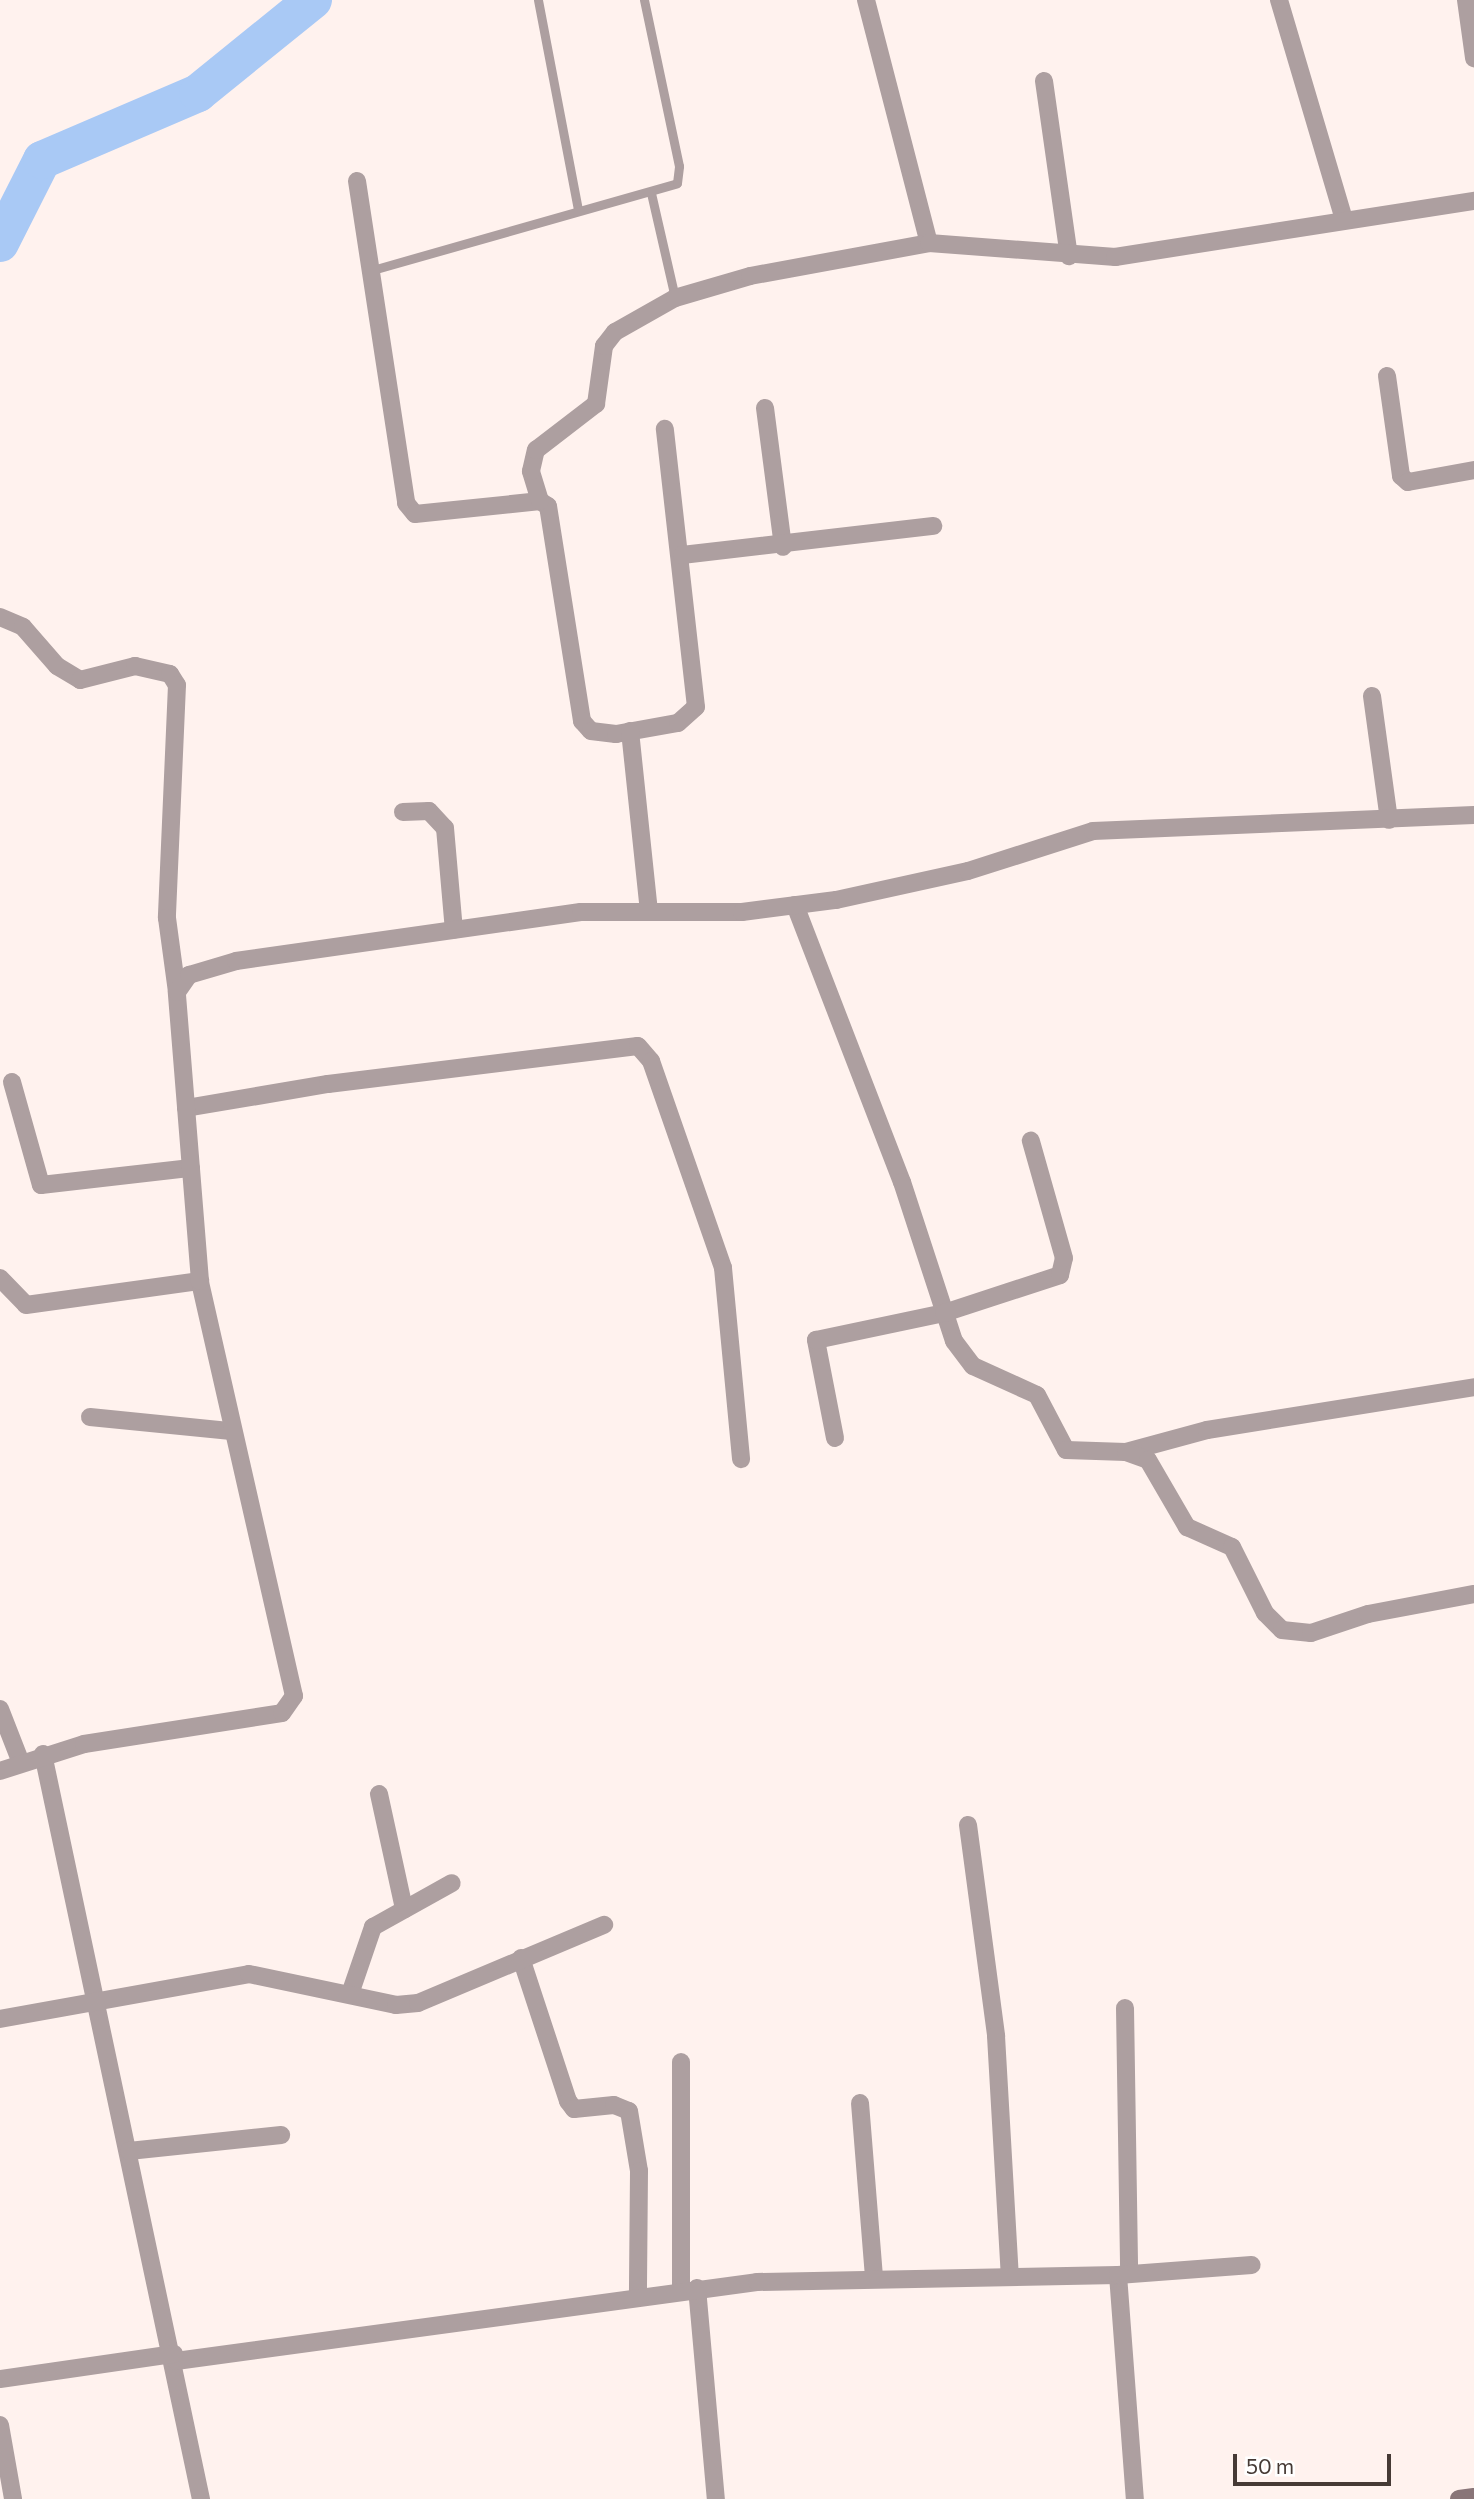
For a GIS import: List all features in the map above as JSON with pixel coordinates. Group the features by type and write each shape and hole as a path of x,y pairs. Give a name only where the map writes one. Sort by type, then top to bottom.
{"main road":[{"path":"1459,2499 1474,2497"}],"street":[{"path":"866,0 929,243"},
{"path":"1279,0 1344,220"},
{"path":"1466,0 1474,58"},
{"path":"1044,81 1069,256"},
{"path":"357,181 369,271 409,510 540,501 548,506 585,728 630,731 678,723 696,707 682,555 665,429"},
{"path":"540,501 531,458 596,404 604,346 644,312 675,298 750,276 929,243 1069,256 1115,257 1474,201"},
{"path":"1387,376 1401,476 1408,482 1474,470"},
{"path":"765,408 783,547"},
{"path":"682,555 783,547 933,526"},
{"path":"0,617 23,627 57,666 80,680 135,666 170,674 177,685 167,918 177,992 200,1281 231,1431 296,1683 290,1704 282,1713 43,1754 0,1771"},
{"path":"1372,696 1389,820"},
{"path":"630,731 649,912"},
{"path":"403,812 429,811 445,828 454,930"},
{"path":"177,992 189,975 207,967 581,912 649,912 795,905 968,871 1093,831 1474,815"},
{"path":"795,905 902,1182 944,1313 962,1355 1037,1395 1066,1450 1126,1452 1207,1430 1474,1387"},
{"path":"186,1108 354,1080 638,1046 651,1061 723,1268 741,1459"},
{"path":"12,1082 41,1185 191,1168"},
{"path":"835,1438 816,1340 944,1313 1060,1275 1064,1258 1031,1141"},
{"path":"0,1278 26,1305 200,1281"},
{"path":"90,1418 231,1431"},
{"path":"1126,1452 1149,1460 1187,1527 1232,1547 1265,1613 1282,1630 1311,1633 1368,1614 1474,1594"},
{"path":"0,1710 21,1763"},
{"path":"43,1754 175,2358 201,2499"},
{"path":"379,1794 404,1909"},
{"path":"968,1825 997,2049 1010,2276"},
{"path":"350,1994 368,1934 404,1909 452,1883"},
{"path":"0,2020 95,2000 249,1974 350,1994 418,2003 604,1925"},
{"path":"521,1958 568,2101 574,2109 614,2105 629,2111 639,2171 638,2295"},
{"path":"1125,2008 1123,2274 1135,2499"},
{"path":"681,2063 689,2289 716,2499"},
{"path":"860,2103 873,2276"},
{"path":"130,2151 281,2135"},
{"path":"0,2379 689,2289 873,2276 1123,2274 1252,2264"},
{"path":"0,2425 13,2499"}],"lane":[{"path":"538,0 578,209"},
{"path":"369,271 578,209 651,193 680,177 644,0"},
{"path":"651,193 675,298"}],"waterway":[{"path":"0,243 42,160 198,93 313,0"}]}
